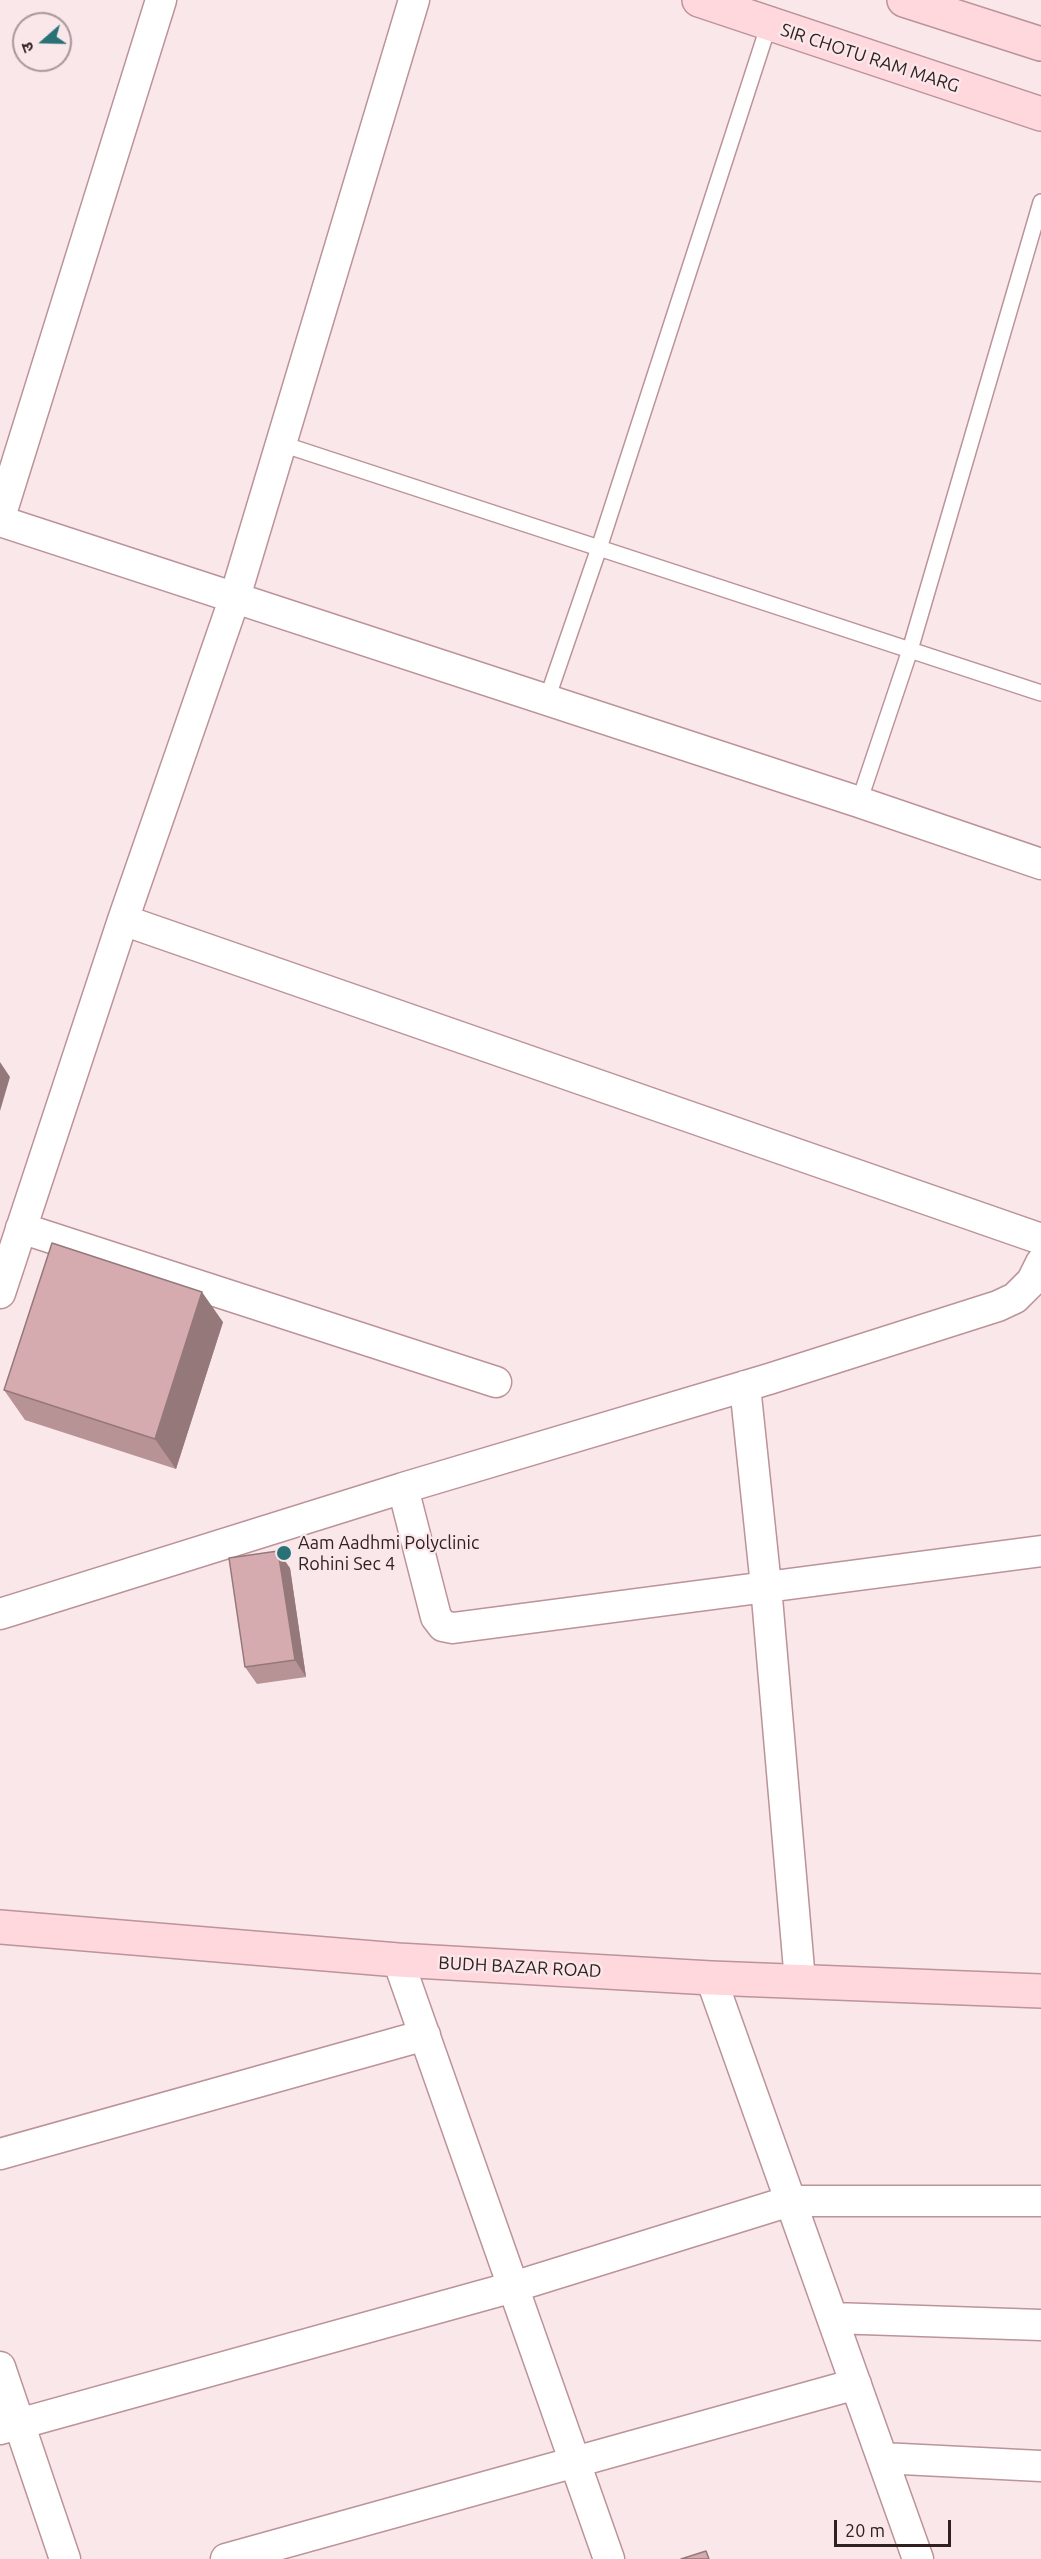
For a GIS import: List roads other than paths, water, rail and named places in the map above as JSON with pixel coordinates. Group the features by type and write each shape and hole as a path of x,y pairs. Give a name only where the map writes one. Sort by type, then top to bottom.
{"street":[{"path":"161,0 0,519 1041,864"},
{"path":"0,1293 123,920 235,597 414,0"},
{"name":"SIR CHOTU RAM MARG","path":"699,0 1041,114"},
{"path":"904,0 1041,44"},
{"path":"123,920 1041,1239"},
{"path":"21,1228 496,1382"},
{"path":"0,1614 404,1488 745,1386 998,1306 1015,1298 1032,1281 1041,1263"},
{"path":"745,1386 766,1586 800,1981"},
{"path":"404,1488 436,1617 443,1626 453,1628 1041,1551"},
{"name":"BUDH BAZAR ROAD","path":"0,1927 398,1960 711,1978 1041,1991"},
{"path":"398,1960 609,2559"},
{"path":"711,1978 918,2559"},
{"path":"0,2154 425,2034"},
{"path":"10,2427 513,2287 790,2201 1041,2201"},
{"path":"833,2318 1041,2325"},
{"path":"0,2367 10,2427 65,2559"},
{"path":"226,2559 856,2384"},
{"path":"882,2458 1041,2466"}],"lane":[{"path":"547,699 600,548 769,24"},
{"path":"859,802 910,650 1041,202"},
{"path":"282,444 1041,693"}],"place":[{"name":"Aam Aadhmi Polyclinic Rohini Sec 4","path":"284,1553"}]}
